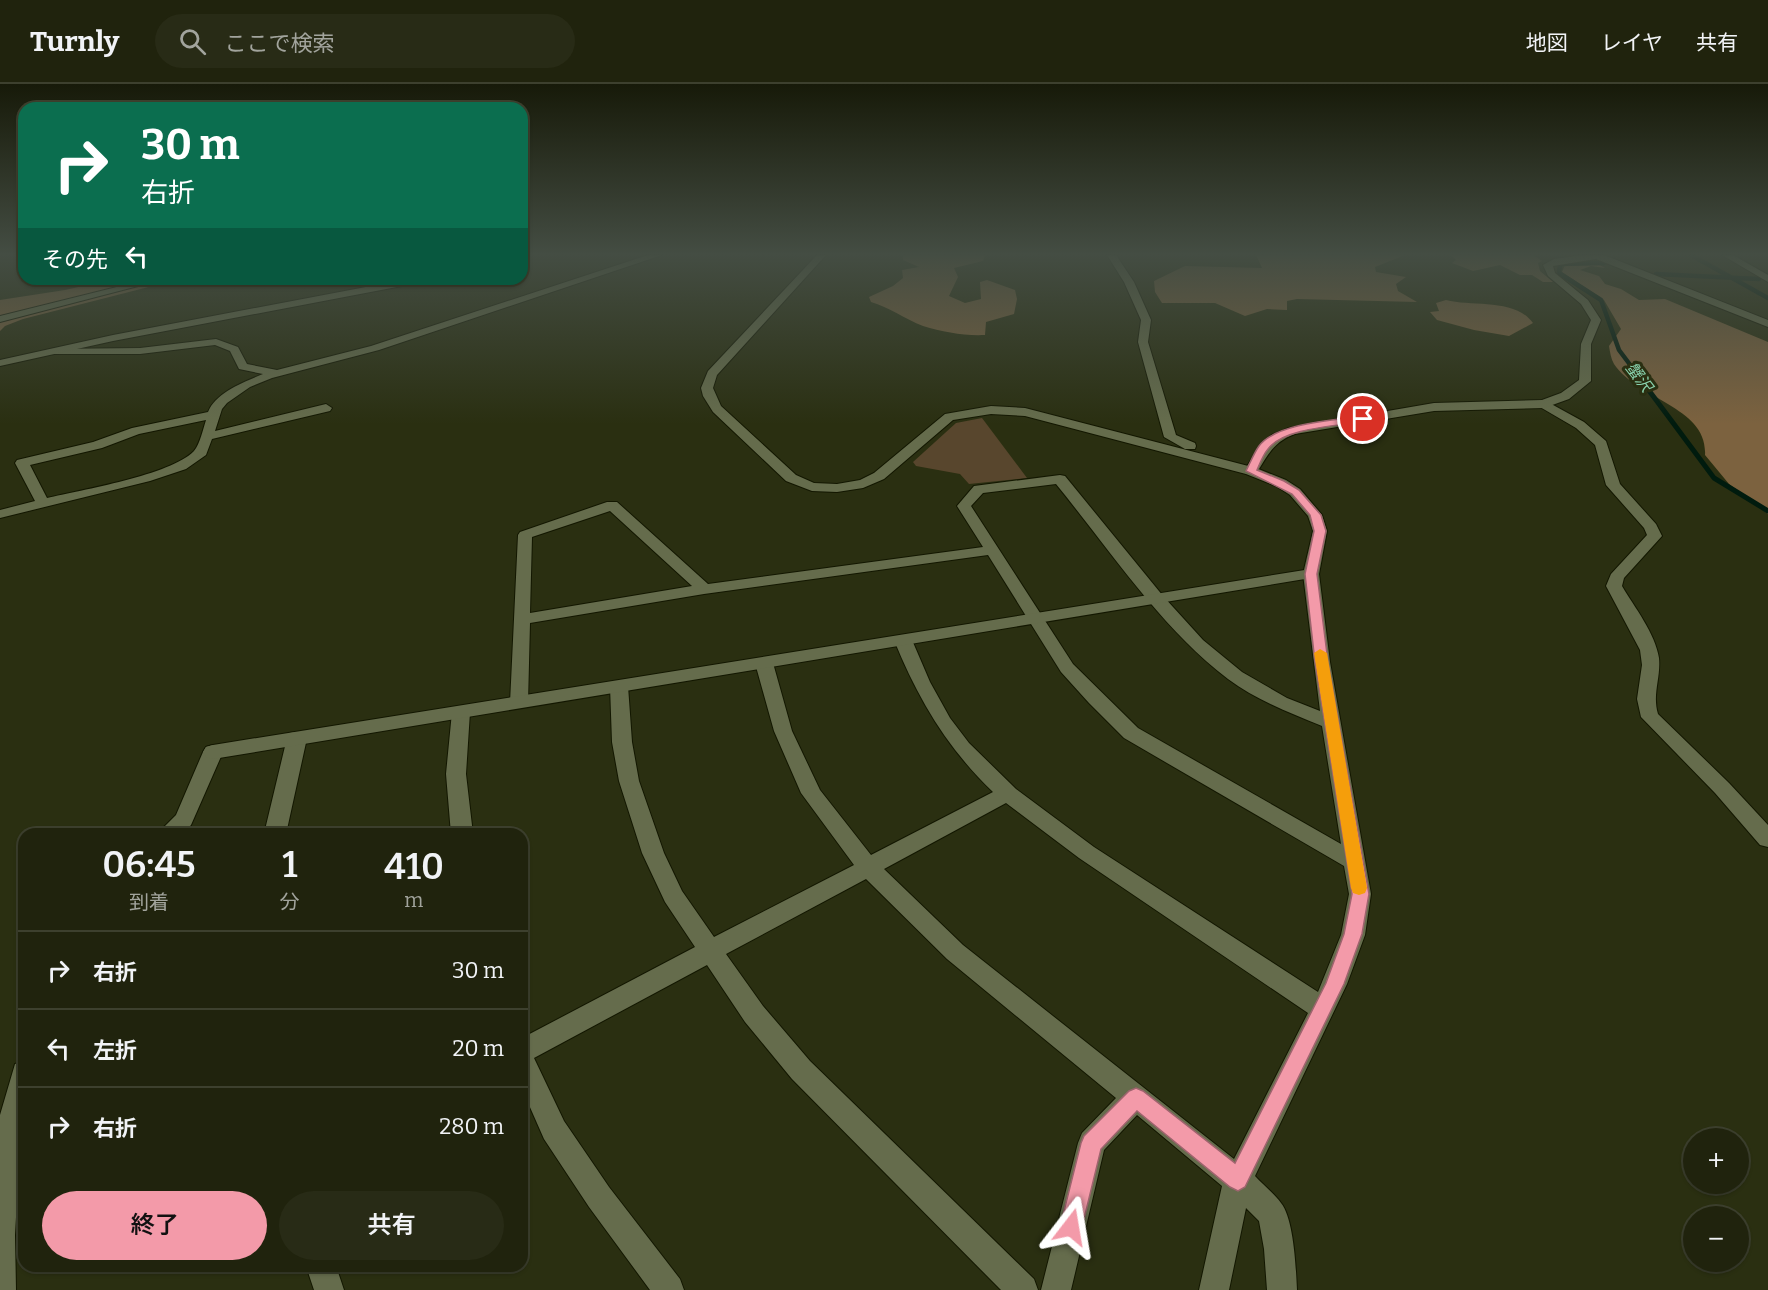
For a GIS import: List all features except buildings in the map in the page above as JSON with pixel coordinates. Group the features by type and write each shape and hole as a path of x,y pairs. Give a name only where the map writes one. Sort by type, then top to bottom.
{"street":[{"path":"0,320 34,311"},
{"path":"0,363 252,311"},
{"path":"0,514 174,468 201,452 216,408 232,393 277,373 386,345 484,311"},
{"path":"770,311 712,373 706,386 707,394 717,409 799,483 837,488 863,484 879,476 949,417 991,410 1025,412 1253,468"},
{"path":"1142,311 1146,320 1143,342 1170,437 1253,468 1281,483 1295,492 1315,515 1320,531 1311,574 1331,722 1360,894 1353,934 1335,984 1238,1180 1214,1290"},
{"path":"1253,468 1264,446 1276,436 1293,430 1434,407 1544,404 1565,396 1585,381 1586,344 1596,320 1591,311"},
{"path":"1736,311 1768,324"},
{"path":"54,351 140,351 216,342 234,349 243,367 277,373"},
{"path":"1544,404 1580,425 1601,444 1613,484 1651,527 1655,536 1617,577 1614,586 1632,616 1650,657 1644,702 1650,717 1722,788 1768,839"},
{"path":"208,436 326,408"},
{"path":"43,504 22,463 97,445 136,431 214,415"},
{"path":"1331,722 1281,702 1236,676 1197,644 1157,599 1060,479 979,489 964,506 1067,668 1131,733 1354,861"},
{"path":"519,703 525,535 612,505 704,589"},
{"path":"521,620 704,589 994,550"},
{"path":"175,828 184,820 213,752 1311,574"},
{"path":"903,640 922,687 944,723 971,756 1008,793 1058,833 1323,1009"},
{"path":"764,663 783,731 811,793 868,867 956,952 1238,1180 1272,1214 1282,1290"},
{"path":"619,686 622,742 629,781 653,853 673,896 754,1014 801,1070 1023,1290"},
{"path":"461,712 456,774 461,828"},
{"path":"276,828 297,738"},
{"path":"528,1048 1008,793"},
{"path":"528,1072 554,1130 599,1197 669,1290"},
{"path":"1,1290 0,1235 15,1143 8,1108 18,1086"},
{"path":"1056,1290 1092,1143 1136,1097"},
{"path":"323,1272 329,1290"}],"shaded area":[{"path":"0,311 53,311 23,319 5,326 0,331"},
{"path":"893,311 1015,311 1014,314 986,322 985,335 946,332 923,326"},
{"path":"1234,311 1260,311 1245,316"},
{"path":"1518,311 1533,323 1509,336 1437,320 1430,312"},
{"path":"1611,311 1694,311 1768,342 1768,514 1729,484 1705,455 1703,439 1684,415 1639,387 1614,364 1609,346 1621,329"},
{"path":"982,418 1027,478 969,484 960,474 916,466 913,462 956,423"}],"waterway":[{"name":"蟹沢","path":"1605,311 1619,350 1637,374"},
{"name":"蟹沢","path":"1636,373 1714,478 1768,511"}],"slow traffic":[{"path":"1320,653 1359,888"}],"route":[{"path":"1071,1227 1092,1143 1136,1097 1238,1180 1335,984 1353,934 1360,894 1321,662 1311,574 1320,531 1315,515 1295,492 1281,483 1251,471 1264,446 1276,436 1293,430 1363,419"}]}
